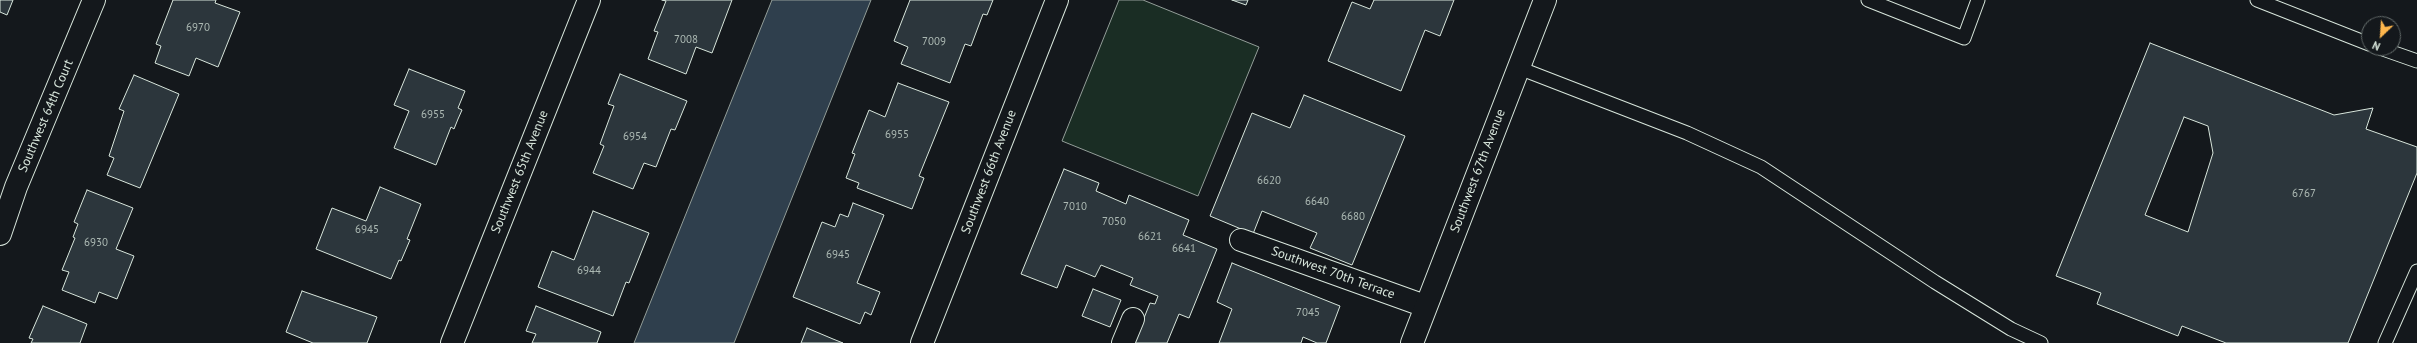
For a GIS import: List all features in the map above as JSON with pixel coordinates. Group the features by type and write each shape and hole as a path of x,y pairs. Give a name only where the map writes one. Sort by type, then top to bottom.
{"street":[{"name":"Southwest 64th Court","path":"0,234 16,187 94,0"},
{"name":"Southwest 65th Avenue","path":"452,343 589,0"},
{"name":"Southwest 66th Avenue","path":"922,343 1057,0"},
{"name":"Southwest 67th Avenue","path":"1412,343 1425,306 1545,0"},
{"name":"Southwest 70th Terrace","path":"1241,240 1425,306"},
{"path":"1123,343 1133,319"}],"lane":[{"path":"1868,0 1964,38 1978,0"},
{"path":"2257,0 2361,41"},
{"path":"2401,55 2417,61"},
{"path":"1519,68 1681,130 1761,167 1935,282 2011,329 2040,343"},
{"path":"2385,343 2417,271"}],"green space":[{"path":"1119,0 1143,0 1259,47 1198,196 1062,141"}],"water":[{"path":"772,0 871,0 734,343 634,343"}],"building":[{"path":"0,0 13,0 7,15 0,12"},
{"path":"173,0 216,0 215,3 240,12 218,67 196,58 189,76 155,63 161,46 156,44"},
{"path":"662,0 732,0 712,53 696,47 686,74 648,59 658,32 654,31 666,1"},
{"path":"910,0 993,0 987,15 983,14 971,46 965,44 950,83 901,64 908,47 894,41"},
{"path":"1232,0 1248,0 1246,5"},
{"path":"1374,0 1454,0 1440,36 1425,30 1401,91 1328,61 1352,2 1370,9"},
{"path":"2150,43 2334,115 2373,108 2366,129 2417,147 2417,173 2348,343 2226,343 2182,326 2178,336 2097,304 2101,293 2056,276","holes":["2184,117 2208,126 2213,153 2188,232 2145,215"]},
{"path":"409,69 465,91 458,108 462,110 454,129 451,127 436,165 394,148 409,111 394,105"},
{"path":"620,74 687,101 675,130 671,129 656,167 644,163 633,189 593,173 604,146 600,144 614,106 608,104"},
{"path":"134,75 179,94 140,188 107,175 114,158 109,156 124,111 119,109"},
{"path":"898,83 949,102 919,176 924,178 912,209 857,188 859,183 846,178 855,154 852,153 869,110 885,117"},
{"path":"1304,95 1405,136 1352,265 1310,248 1317,233 1262,211 1253,234 1210,216 1252,113 1290,128"},
{"path":"1064,169 1099,183 1096,191 1126,204 1129,195 1189,220 1183,235 1217,249 1189,318 1179,314 1167,343 1134,343 1150,303 1155,304 1158,296 1130,285 1133,278 1101,265 1095,277 1066,265 1057,288 1021,274"},
{"path":"380,187 421,204 407,239 410,240 391,279 316,249 332,208 366,221"},
{"path":"87,190 133,208 116,249 134,256 117,299 99,292 95,303 62,290 69,272 62,270 75,238 73,237 78,224 74,222"},
{"path":"853,203 884,215 857,283 880,292 871,315 865,312 860,324 793,297 822,222 835,227 840,214 848,217"},
{"path":"593,211 649,233 629,283 626,282 613,316 538,287 552,251 574,260"},
{"path":"1232,263 1340,306 1326,343 1317,343 1303,337 1301,343 1219,343 1232,309 1217,302"},
{"path":"1093,289 1121,300 1110,327 1082,316"},
{"path":"302,291 377,317 367,343 313,343 286,332"},
{"path":"43,306 87,324 80,343 31,343 33,339 29,338"},
{"path":"536,306 601,332 597,343 532,343 536,334 526,331"},
{"path":"807,328 833,339 843,343 801,343"}]}
